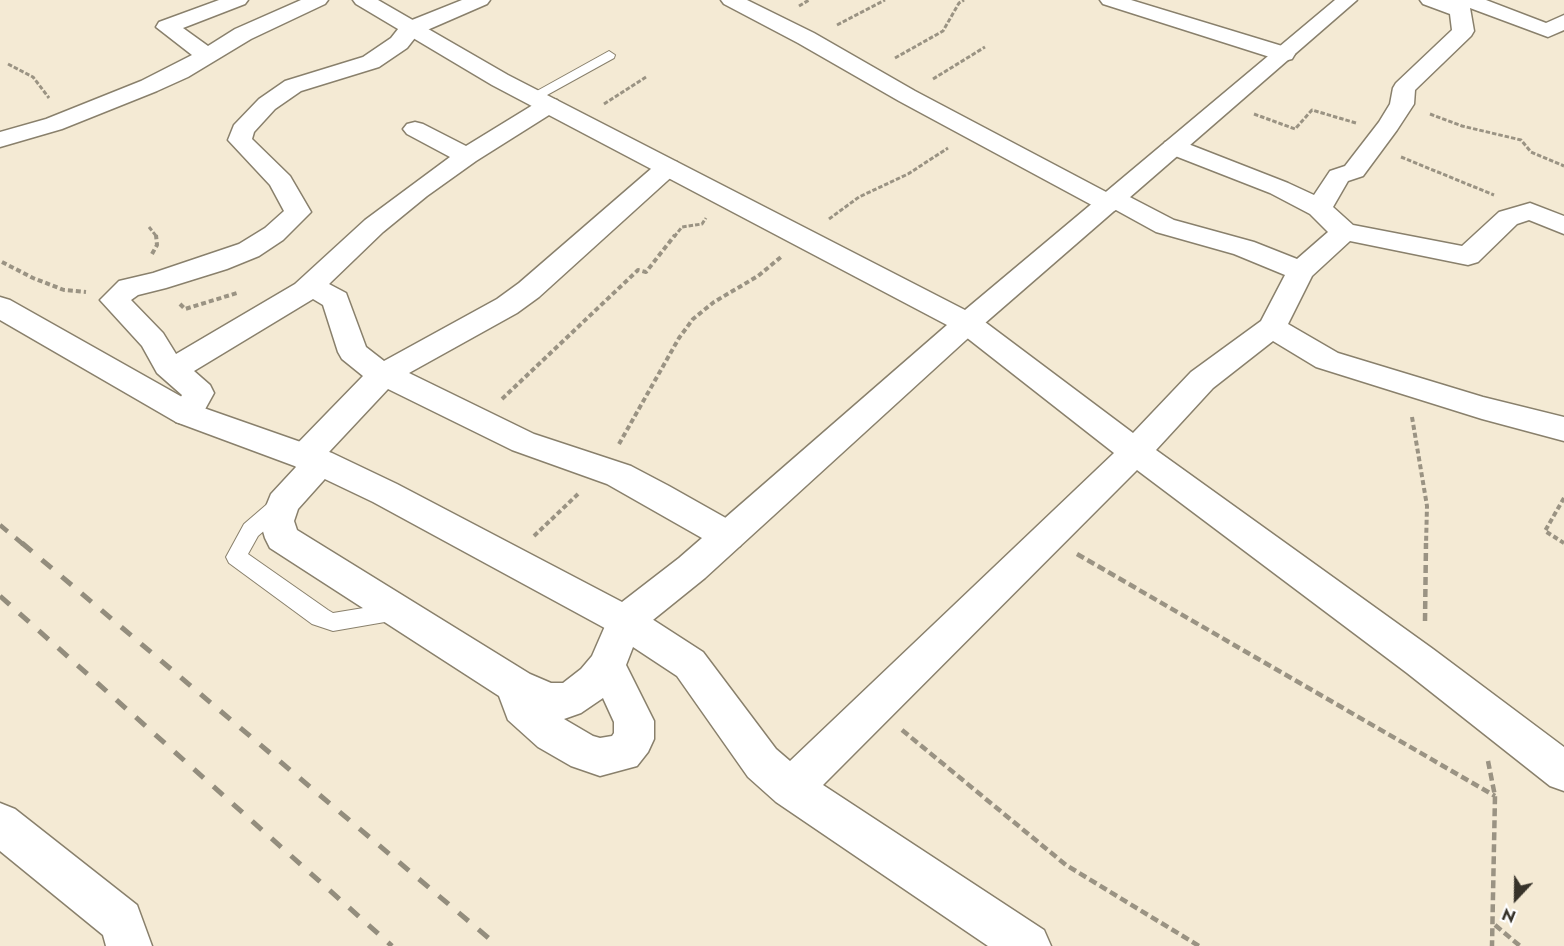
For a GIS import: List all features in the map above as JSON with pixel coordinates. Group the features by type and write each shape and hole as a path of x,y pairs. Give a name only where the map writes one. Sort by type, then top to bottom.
{"street":[{"path":"208,56 167,27 238,0"},
{"path":"0,140 68,119 170,77 243,34 318,0"},
{"path":"363,0 410,29 541,101 967,323 1135,452 1420,661 1564,772"},
{"path":"187,414 199,393 173,370 153,340 114,300 129,287 156,282 217,263 249,250 274,234 298,212 281,181 240,140 242,130 267,104 293,86 371,62 399,43 410,29 480,0"},
{"path":"731,0 807,38 964,126 1165,226 1244,248 1301,271"},
{"path":"1110,0 1284,54"},
{"path":"668,167 529,290 507,306 402,363 375,383 313,460 283,503 277,521 282,538 516,686 548,701 567,701 583,692 607,666 625,621 728,536 967,323 1347,0"},
{"path":"1430,0 1462,3 1548,31 1564,21"},
{"path":"1521,0 1564,16"},
{"path":"1319,208 1339,176 1354,171 1379,137 1402,104 1404,88 1463,31 1462,3"},
{"path":"173,370 310,286 374,226 418,190 541,101"},
{"path":"415,129 467,156"},
{"path":"1174,147 1279,188 1319,208 1344,232 1468,256 1508,218 1530,211 1564,226"},
{"path":"791,788 1135,452 1202,380 1272,327 1301,271 1344,232"},
{"path":"310,286 336,300 353,352 374,369 523,442 605,469 657,495 728,536"},
{"path":"0,307 187,414 313,460 385,493 625,621 690,664 762,763 791,788 1028,946"},
{"path":"1272,327 1327,360 1403,385 1564,429"},
{"path":"516,686 522,708 552,734 585,753 600,757 623,753 634,739 634,721 607,666"},
{"path":"0,824 121,921 129,946"}],"lane":[{"path":"541,101 609,55"},
{"path":"283,503 251,530 236,557 320,617 333,622 400,611"}],"path":[{"path":"807,38 859,15 885,0"},
{"path":"868,73 944,31 964,0"},
{"path":"907,96 985,47"},
{"path":"8,64 33,77 68,119"},
{"path":"578,120 646,76"},
{"path":"1226,104 1295,129 1312,110 1346,121 1530,211"},
{"path":"1402,104 1462,126 1521,140 1531,152 1564,166"},
{"path":"510,560 605,469 679,338 693,320 714,302 758,276 803,237 859,197 908,174 936,157 951,146 964,126"},
{"path":"479,421 638,270 646,272 682,227 702,224 723,196"},
{"path":"2,262 33,278 78,293 129,287"},
{"path":"1403,385 1416,434 1427,506 1427,604 1420,661"},
{"path":"1564,498 1545,531 1564,543"},
{"path":"1047,537 1495,796"},
{"path":"1476,704 1495,796 1492,946"},
{"path":"874,707 1066,865 1199,946"},
{"path":"1494,925 1520,946"}],"railway":[{"path":"0,525 24,545"},
{"path":"22,543 498,946"},
{"path":"0,596 392,946"}]}
